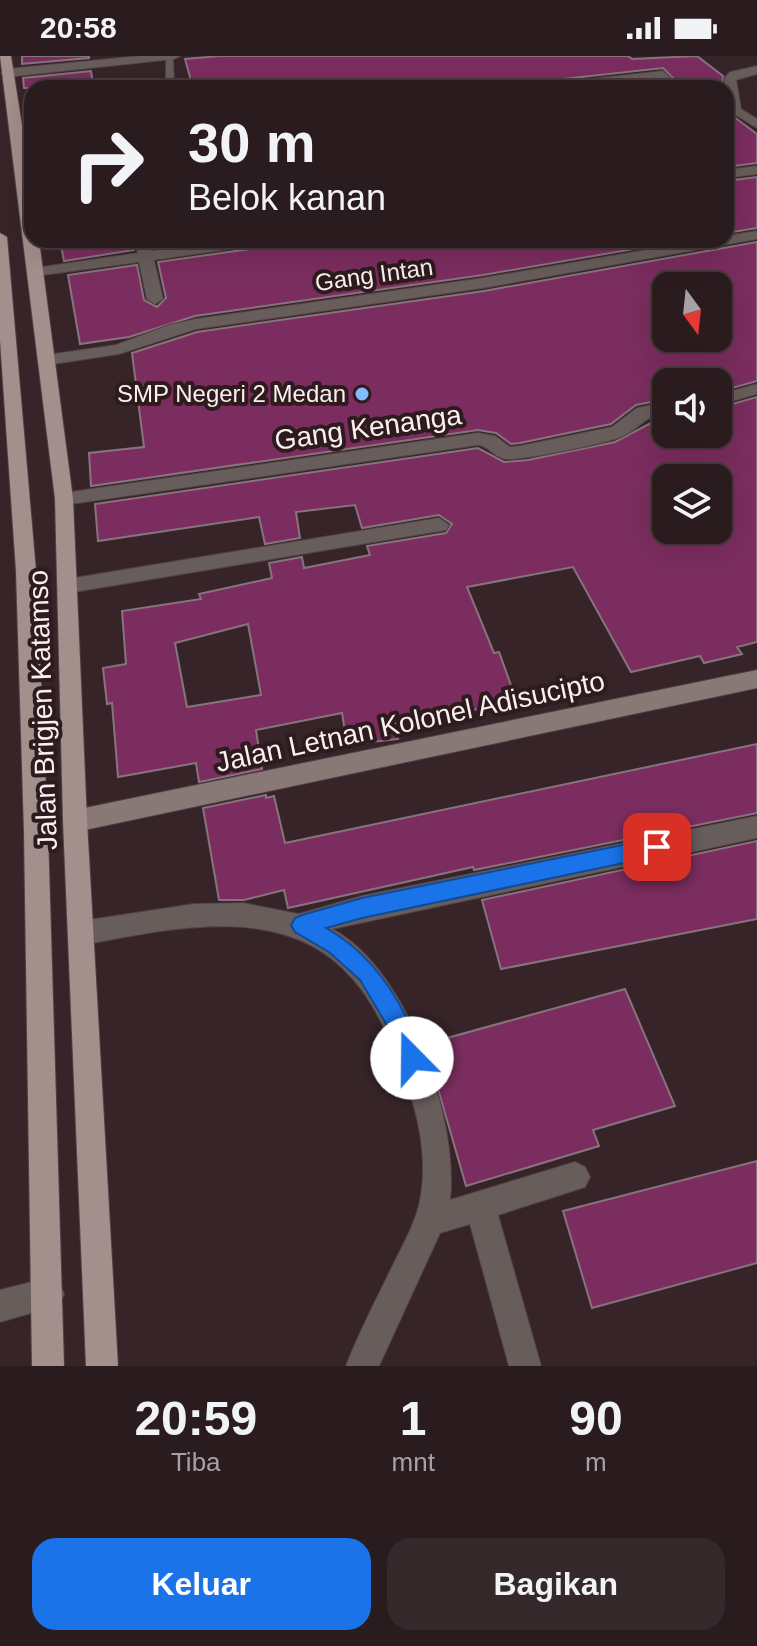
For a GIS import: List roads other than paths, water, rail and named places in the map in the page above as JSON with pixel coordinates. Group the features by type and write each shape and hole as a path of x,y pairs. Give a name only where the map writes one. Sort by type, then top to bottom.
{"main road":[{"name":"Jalan Brigjen Katamso","path":"5,56 24,151"},
{"name":"Jalan Brigjen Katamso","path":"0,237 7,385 27,587 48,1366"},
{"name":"Jalan Brigjen Katamso","path":"33,248 64,499 75,821 102,1366"},
{"name":"Jalan Letnan Kolonel Adisucipto","path":"75,821 757,679"}],"street":[{"path":"7,73 172,56"},
{"path":"731,80 731,77 757,70"},
{"path":"618,80 663,75 667,80"},
{"path":"734,111 757,124"},
{"path":"734,173 757,170"},
{"name":"Gang Intan","path":"734,239 757,235"},
{"path":"144,248 155,299"},
{"path":"35,272 208,248"},
{"name":"Gang Intan","path":"47,360 119,349 196,324 483,283 683,248"},
{"path":"732,396 757,389"},
{"name":"Gang Kenanga","path":"64,499 478,439 489,440 501,452 520,452 617,432 643,412 652,410"},
{"path":"68,586 439,525"},
{"path":"302,925 362,908 757,827"},
{"path":"82,933 153,919 216,914 270,915 302,925 336,945 367,973 403,1031 438,1150 438,1197 430,1221 362,1366"},
{"path":"430,1221 575,1177"},
{"path":"480,1206 525,1366"},
{"path":"0,1306 48,1294"}],"lane":[{"path":"170,80 172,56"}],"place":[{"name":"SMP Negeri 2 Medan","path":"362,394"}]}
